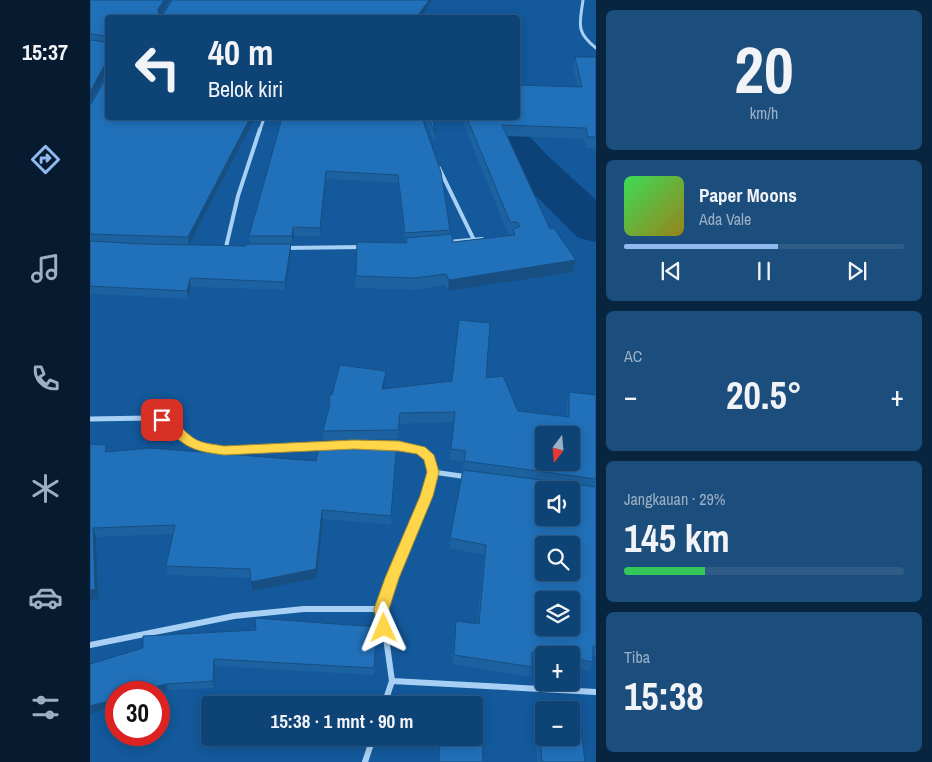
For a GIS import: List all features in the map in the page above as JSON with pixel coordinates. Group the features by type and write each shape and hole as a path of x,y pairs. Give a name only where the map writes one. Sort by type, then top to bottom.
{"street":[{"path":"583,0 579,33 582,39 596,48"},
{"path":"226,247 238,196 263,120"},
{"path":"435,158 474,240"},
{"path":"445,242 490,239"},
{"path":"276,248 370,246"},
{"path":"217,247 236,247"},
{"path":"90,419 150,418 162,420 176,428 189,441 204,447 224,450 334,446"},
{"path":"381,445 421,450 430,458 433,472 427,496 392,578 382,609 392,681 387,696"},
{"path":"433,472 476,478"},
{"path":"90,645 234,616 304,609 382,609"},
{"path":"392,681 596,692"},
{"path":"365,762 370,746"}],"building":[{"path":"90,0 164,0 158,9 159,14 164,13 172,0 429,0 418,15 105,15 105,36 90,34"},
{"path":"90,40 105,42 105,66 90,92"},
{"path":"575,57 596,57 596,137 588,137 586,128 502,125 550,229 554,228 576,260 449,280 446,274 414,278 356,276 357,242 407,243 406,238 452,234 453,242 515,235 513,230 520,226 517,222 510,222 468,120 520,120 520,85 582,87"},
{"path":"105,79 105,120 249,120 188,237 90,234 91,104"},
{"path":"281,120 423,120 441,172 450,230 405,233 398,175 326,171 320,228 293,227 292,236 249,236"},
{"path":"430,120 433,120 435,134"},
{"path":"90,241 246,246 247,244 291,244 285,282 190,278 187,291 90,286"},
{"path":"459,320 490,323 486,378 503,376 518,411 569,417 569,392 596,395 596,479 537,471 580,471 580,426 535,426 535,471 464,461 466,451 451,449 455,412 400,413 398,430 323,431 330,404 329,395 332,395 340,365 386,371 382,389 452,381"},
{"path":"397,440 391,516 322,510 316,569 251,582 250,569 166,566 175,525 93,528 95,590 90,590 90,444 106,445 105,452 150,448 316,461 321,441"},
{"path":"463,470 549,481 535,481 535,526 580,526 580,485 596,487 596,646 593,646 593,662 580,660 580,646 535,646 535,652 532,652 532,667 454,655 456,621 479,624 486,545 450,538"},
{"path":"255,618 377,627 374,668 214,659 213,681 170,684 170,681 105,681 105,702 90,706 90,664 143,648 143,636 256,630"},
{"path":"580,722 585,762 542,762 541,746 580,746"},
{"path":"440,746 482,746 483,762 439,762"}],"waterway":[{"path":"491,120 532,166 596,227"}],"route":[{"path":"162,420 176,428 189,441 204,447 224,450 354,445 399,446 421,450 430,458 433,472 427,496 392,578 382,609 384,628"}]}
